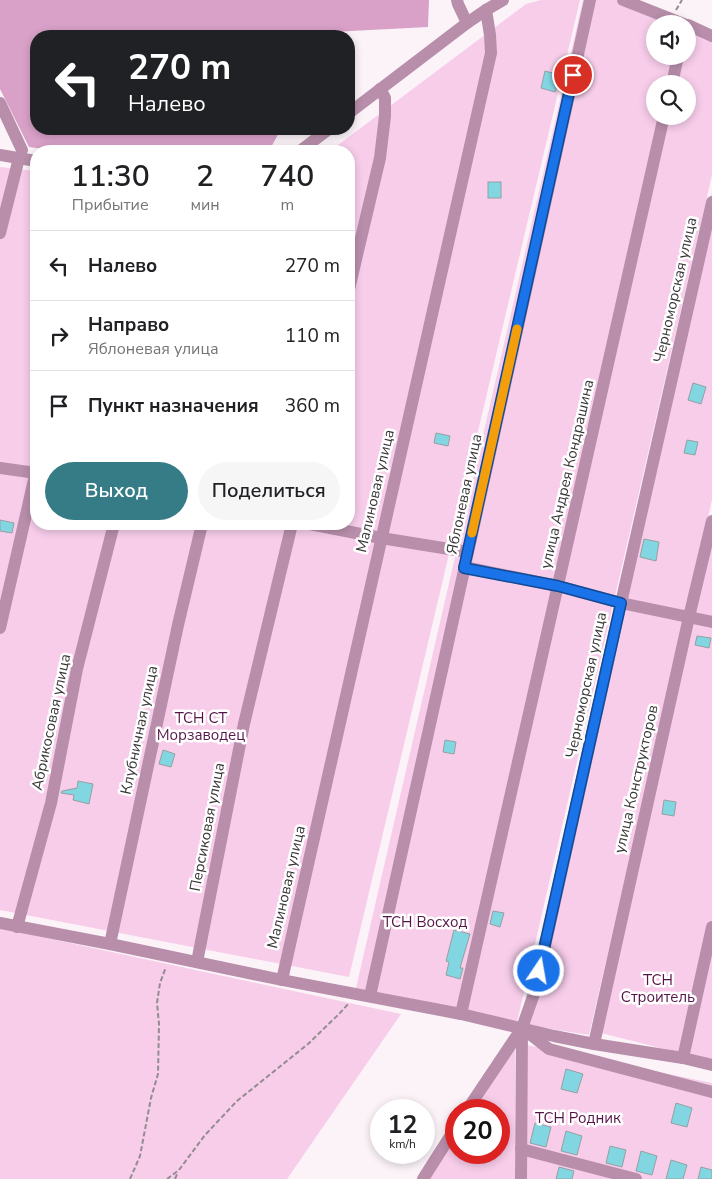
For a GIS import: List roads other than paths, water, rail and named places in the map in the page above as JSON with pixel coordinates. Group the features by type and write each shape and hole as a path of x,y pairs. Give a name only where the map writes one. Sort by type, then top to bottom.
{"street":[{"path":"457,0 468,23"},
{"path":"355,109 468,23 503,0"},
{"name":"Яблоневая улица","path":"370,996 437,684 590,0"},
{"path":"623,0 662,15"},
{"name":"Малиновая улица","path":"282,980 491,53 486,10"},
{"path":"696,29 712,36"},
{"path":"355,264 380,158 386,116 385,98 380,89"},
{"path":"0,103 21,154 0,233"},
{"name":"улица Андрея Кондрашина","path":"461,1014 662,125"},
{"path":"308,145 321,135"},
{"path":"0,155 21,154 30,158"},
{"name":"Черноморская улица","path":"522,1028 535,991 712,202"},
{"path":"0,468 30,472"},
{"path":"0,628 30,499"},
{"name":"улица Конструкторов","path":"594,1044 712,521"},
{"name":"Абрикосовая улица","path":"17,926 51,803 77,669 112,530"},
{"name":"Клубничная улица","path":"110,944 176,635 201,530"},
{"name":"Персиковая улица","path":"197,962 244,724 291,530"},
{"path":"340,530 468,552"},
{"path":"464,568 558,586 621,603 712,622"},
{"path":"0,923 461,1014 594,1044 683,1058 712,1065"},
{"path":"683,1058 712,927"},
{"path":"522,1028 549,1049 712,1092"},
{"path":"521,1179 522,1028"},
{"path":"474,1099 522,1028"},
{"path":"501,1059 522,1052 594,1044 640,1073"},
{"path":"425,1178 445,1145"},
{"path":"521,1149 636,1179"}],"park label":[{"name":"ТСН СТ Морзаводец","path":"201,726"},
{"name":"ТСН Восход","path":"425,922"},
{"name":"ТСН Строитель","path":"658,988"},
{"name":"ТСН Родник","path":"578,1118"}]}
